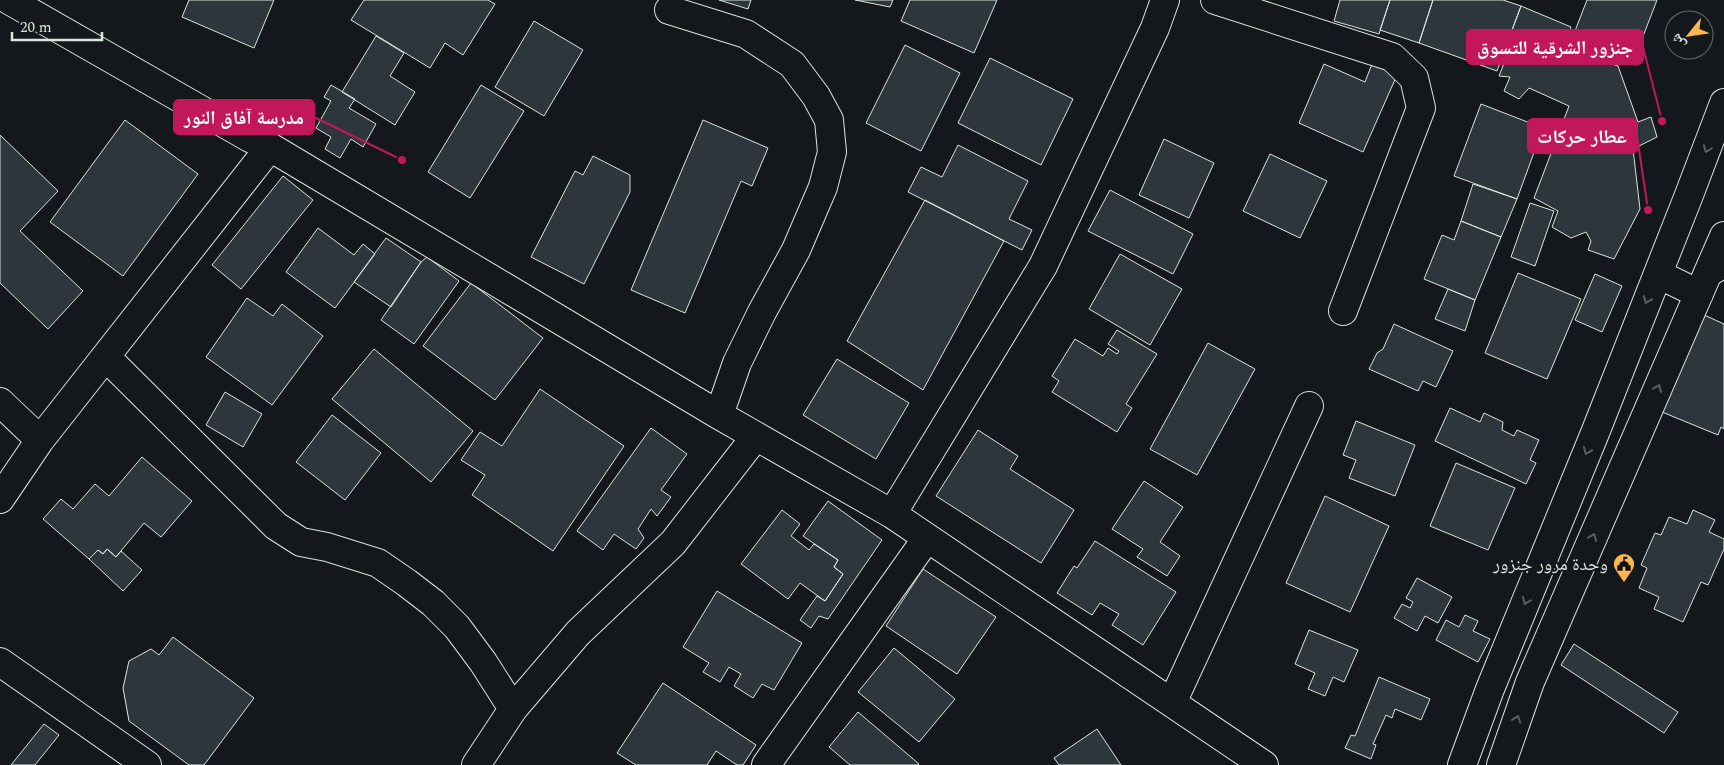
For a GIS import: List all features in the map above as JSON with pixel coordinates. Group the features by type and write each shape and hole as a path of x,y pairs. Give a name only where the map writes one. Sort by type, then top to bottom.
{"street":[{"path":"9,0 250,138 270,147 719,415 892,514 1172,703 1247,761"},
{"path":"892,514 1043,266 1155,28 1165,0"},
{"path":"1215,0 1392,57 1414,78 1421,108 1343,311"},
{"path":"669,10 746,34 792,64 816,96 828,120 832,152 823,187 796,250 737,362 719,415"},
{"path":"1462,765 1490,689 1658,274 1724,103"},
{"path":"0,499 40,440 270,147"},
{"path":"1501,765 1530,682 1710,277 1724,236"},
{"path":"1658,274 1710,277"},
{"path":"106,357 276,526 301,542 327,547 378,563 433,603 457,627 483,662 513,709"},
{"path":"0,402 40,440"},
{"path":"1172,703 1309,406"},
{"path":"476,765 513,709 578,633 673,543 756,436"},
{"path":"766,765 927,538"},
{"path":"0,662 117,756 147,765"}],"building":[{"path":"189,0 274,0 254,48 182,17"},
{"path":"364,0 488,0 495,4 463,55 445,43 430,68 351,20"},
{"path":"719,0 751,0 748,9"},
{"path":"855,0 893,0 890,7"},
{"path":"910,0 997,0 974,53 901,21"},
{"path":"1340,0 1390,0 1379,34 1334,21"},
{"path":"1390,0 1433,0 1419,43 1380,30"},
{"path":"1433,0 1503,0 1521,6 1497,71 1419,43"},
{"path":"1587,0 1657,0 1634,60 1573,36"},
{"path":"1521,6 1571,27 1563,47 1542,38 1535,58 1506,46"},
{"path":"534,21 583,50 544,116 495,87"},
{"path":"376,36 404,53 390,76 415,92 395,125 342,92"},
{"path":"905,45 960,73 921,151 866,123"},
{"path":"1563,47 1618,66 1638,122 1651,117 1657,137 1633,149 1640,209 1614,259 1588,250 1591,241 1586,232 1571,238 1552,227 1558,211 1534,198 1569,106 1529,88 1519,99 1504,91 1510,77 1499,76 1510,48 1535,58 1537,51 1558,60"},
{"path":"990,58 1073,99 1041,165 958,123"},
{"path":"1324,64 1365,82 1372,64 1397,75 1363,152 1299,123"},
{"path":"331,85 355,99 349,108 376,124 363,147 351,139 340,158 325,149 331,137 316,128 331,101 324,97"},
{"path":"481,85 524,111 470,198 428,172"},
{"path":"1481,104 1543,128 1517,199 1454,176"},
{"path":"125,120 198,174 123,276 50,222"},
{"path":"703,120 768,148 752,186 741,181 685,313 631,290"},
{"path":"0,135 58,191 20,231 83,291 48,329 0,283"},
{"path":"1164,139 1214,163 1189,218 1139,195"},
{"path":"958,145 1028,181 1009,219 1032,230 1022,250 908,192 921,167 942,177"},
{"path":"1270,154 1327,181 1300,238 1243,211"},
{"path":"593,156 630,175 630,192 584,284 531,257 575,171 583,175"},
{"path":"283,176 313,200 241,289 212,265"},
{"path":"1473,184 1517,199 1501,237 1461,221"},
{"path":"1110,190 1193,234 1173,274 1088,231"},
{"path":"925,200 1004,241 923,390 847,341"},
{"path":"1530,203 1554,211 1535,266 1511,257"},
{"path":"1461,221 1501,237 1475,300 1424,279 1442,235 1454,240"},
{"path":"318,228 354,255 363,244 375,254 335,308 286,272"},
{"path":"386,238 421,262 391,307 354,282"},
{"path":"1120,254 1182,289 1150,345 1089,309"},
{"path":"427,257 459,281 414,344 381,320 421,262"},
{"path":"1518,273 1581,299 1547,379 1485,353"},
{"path":"1595,274 1622,286 1602,332 1575,320"},
{"path":"471,283 543,338 495,400 423,346"},
{"path":"1448,289 1475,300 1465,331 1435,319"},
{"path":"247,298 273,316 282,304 323,336 272,405 206,357"},
{"path":"1702,314 1724,324 1724,429 1721,427 1718,435 1662,412"},
{"path":"1394,324 1453,351 1436,387 1423,381 1418,391 1369,369 1377,353 1383,349"},
{"path":"1117,330 1157,354 1126,404 1132,408 1117,432 1052,392 1059,381 1052,376 1075,339 1103,356 1108,348 1117,354 1119,351 1108,344"},
{"path":"1208,343 1255,369 1197,475 1150,449"},
{"path":"374,349 473,431 431,482 332,399"},
{"path":"837,359 909,403 876,459 803,415"},
{"path":"540,389 624,446 553,551 472,495 485,475 461,460 480,432 502,446"},
{"path":"225,392 262,414 243,447 206,425"},
{"path":"1450,408 1480,422 1484,413 1503,422 1502,430 1514,436 1517,430 1539,440 1530,460 1536,463 1526,484 1435,441"},
{"path":"332,415 381,453 345,500 296,462"},
{"path":"1356,421 1415,445 1395,496 1349,478 1356,460 1343,455"},
{"path":"651,428 687,454 661,490 671,497 657,516 651,509 638,529 644,538 636,549 614,534 603,550 577,531"},
{"path":"978,430 1018,456 1010,469 1074,510 1041,563 936,496"},
{"path":"142,457 192,501 161,537 144,523 116,557 107,549 103,554 98,550 89,559 43,519 61,499 73,509 95,484 109,496"},
{"path":"1456,463 1515,488 1488,550 1430,526"},
{"path":"1144,481 1183,507 1160,542 1180,556 1167,576 1137,557 1143,549 1112,529"},
{"path":"1325,496 1389,526 1350,612 1286,583"},
{"path":"828,501 882,540 828,619 819,616 811,628 800,620 817,596 825,601 843,574 834,567 838,560 803,536"},
{"path":"782,510 800,524 791,536 809,550 814,544 838,560 834,567 843,574 825,601 800,583 788,599 741,564"},
{"path":"1693,510 1715,520 1709,532 1724,539 1724,549 1708,585 1701,582 1683,622 1654,609 1659,597 1639,588 1647,568 1641,565 1655,533 1661,535 1669,517 1687,524"},
{"path":"1095,541 1176,592 1143,645 1112,625 1119,614 1100,603 1092,615 1057,593 1074,566 1077,568"},
{"path":"107,549 116,557 121,551 142,570 123,591 89,559 98,550 103,554"},
{"path":"923,569 996,617 957,674 886,626"},
{"path":"1417,578 1452,597 1438,623 1425,616 1417,631 1394,618 1402,604 1410,608 1413,602 1406,598"},
{"path":"717,591 802,643 774,690 762,684 753,698 734,686 741,674 729,667 720,682 703,672 709,663 683,647"},
{"path":"1465,615 1478,621 1473,631 1490,639 1478,662 1436,640 1446,620 1459,627"},
{"path":"1309,630 1358,650 1344,682 1333,677 1325,696 1308,689 1315,673 1295,664"},
{"path":"173,637 254,698 204,765 189,765 129,721 123,688 129,661 151,649 159,655"},
{"path":"1574,644 1678,712 1664,733 1561,665"},
{"path":"894,648 955,699 919,742 858,692"},
{"path":"1379,677 1430,699 1421,720 1395,709 1392,718 1386,715 1373,744 1376,745 1371,759 1345,748 1351,735 1355,736"},
{"path":"663,683 756,745 743,765 737,765 716,751 707,765 636,765 617,753"},
{"path":"858,712 919,764 850,765 829,747"},
{"path":"44,724 59,735 35,765 11,765"},
{"path":"1097,729 1121,765 1059,765 1054,758"}],"place":[{"name":"جنزور الشرقية للتسوق","path":"1662,121"},
{"name":"مدرسة آفاق النور","path":"402,160"},
{"name":"عطار حركات","path":"1648,210"},
{"name":"وحدة مرور جنزور","path":"1624,583"}]}
